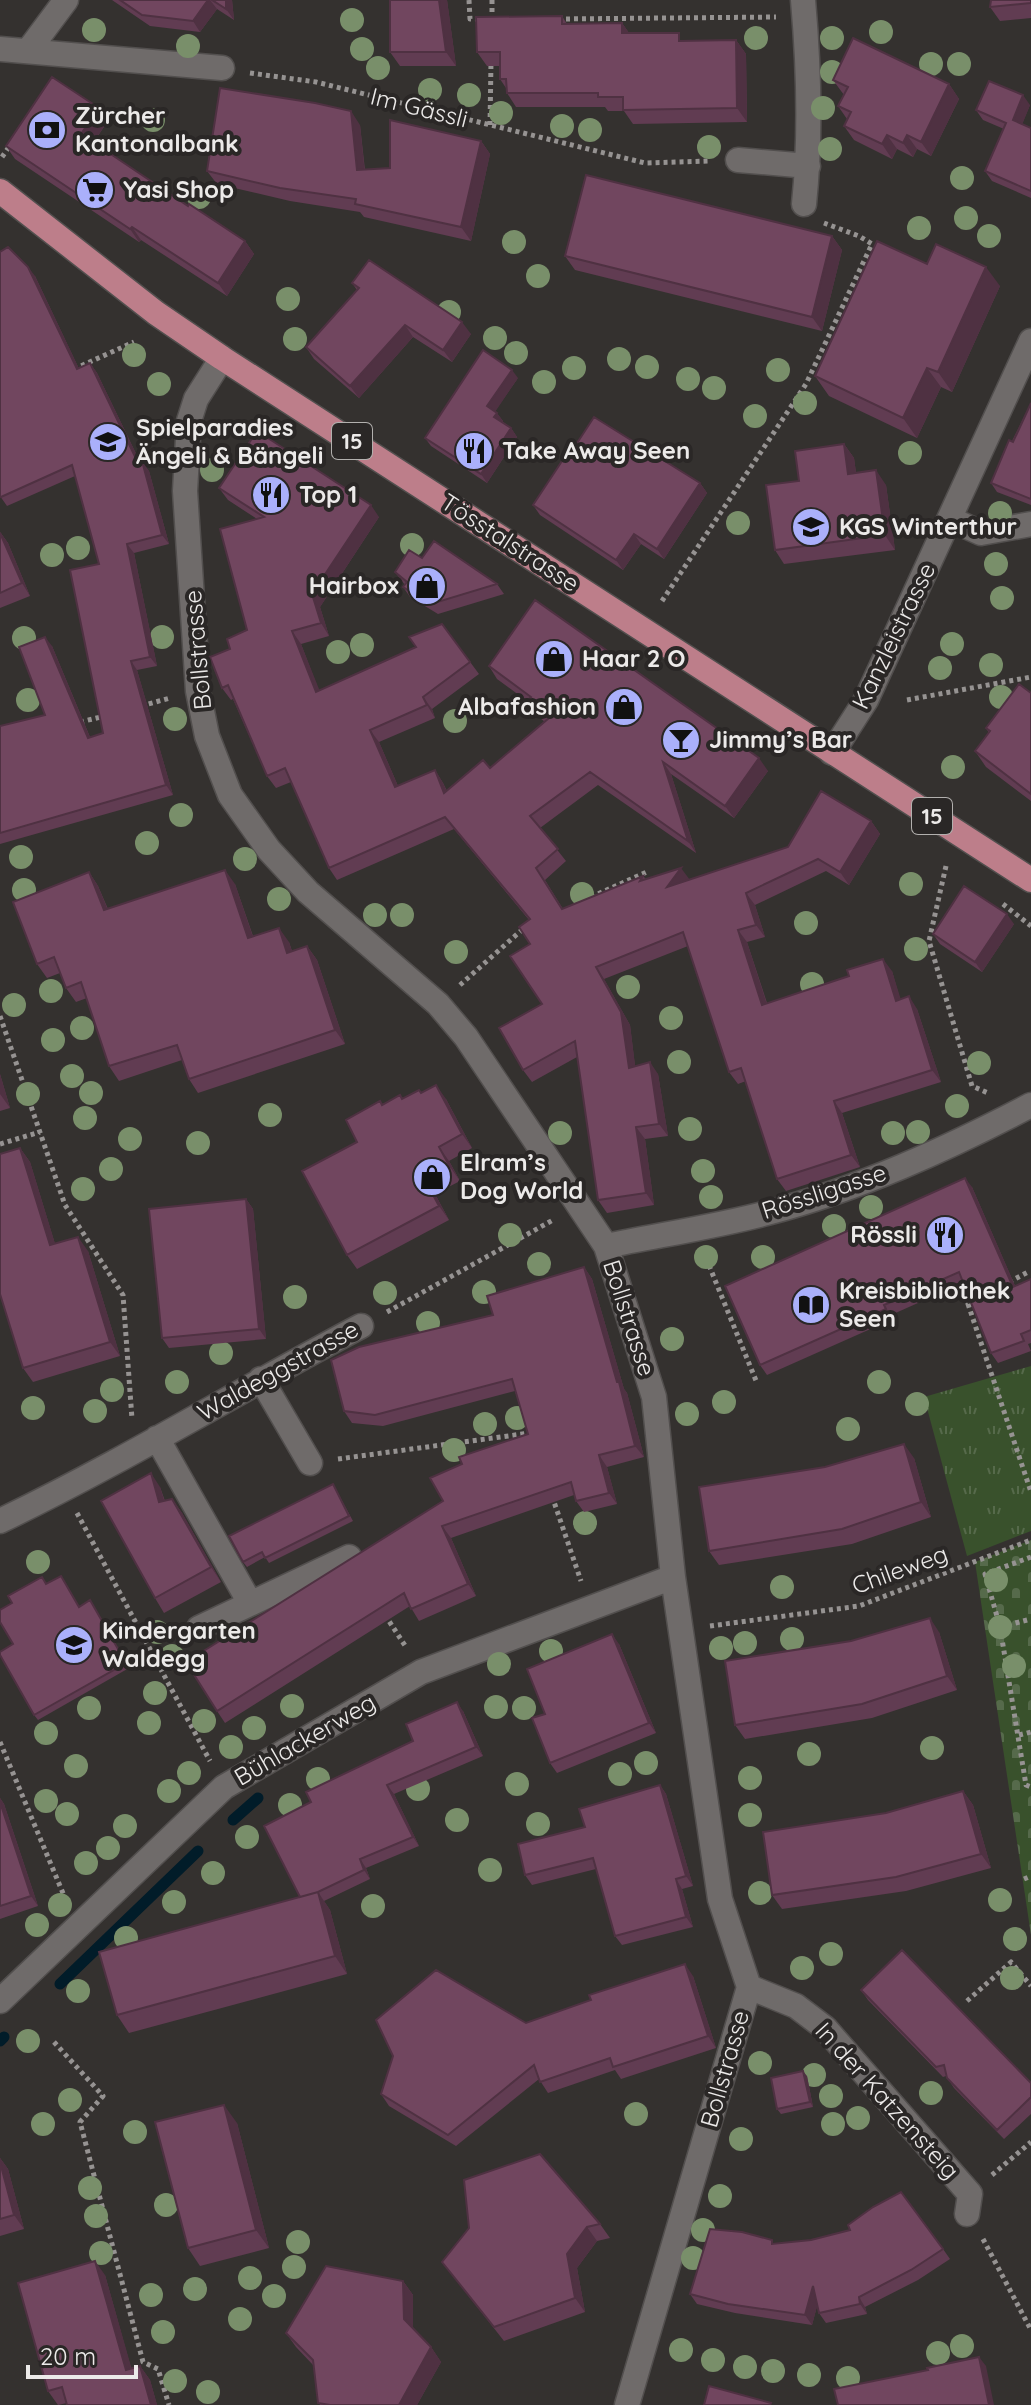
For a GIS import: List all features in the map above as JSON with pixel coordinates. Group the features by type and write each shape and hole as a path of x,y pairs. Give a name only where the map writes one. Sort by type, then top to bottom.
{"main road":[{"name":"Tösstalstrasse","path":"0,191 156,313 222,358 1031,880"}],"street":[{"path":"28,51 66,0"},
{"path":"804,8 808,54 808,166 804,204"},
{"path":"0,49 222,68"},
{"path":"738,160 808,166"},
{"name":"Kanzleistrasse","path":"832,753 866,700 1031,341"},
{"name":"Bollstrasse","path":"222,358 196,399 189,421 185,491 198,691 207,736 230,795 269,850 308,892 438,1004 466,1037 606,1246 654,1397 673,1577 720,1899 749,1987 627,2405"},
{"path":"950,519 981,533 1031,524"},
{"name":"Rössligasse","path":"606,1246 767,1213 860,1184 984,1130 1031,1105"},
{"name":"Waldeggstrasse","path":"0,1520 65,1490 361,1326"},
{"path":"261,1379 310,1463"},
{"path":"157,1438 250,1603"},
{"path":"199,1628 349,1557"},
{"name":"Bühlackerweg","path":"0,2001 224,1787 421,1672 673,1577"},
{"name":"In der Katzensteig","path":"749,1987 796,2006 825,2028 968,2204"}],"path":[{"path":"469,0 470,19 492,20"},
{"path":"492,0 492,35"},
{"path":"554,19 804,8"},
{"path":"490,125 491,50"},
{"name":"Im Gässli","path":"222,68 316,82 645,163 738,160"},
{"path":"2,157 19,131"},
{"path":"662,601 806,384 872,244 813,219 804,204"},
{"path":"67,372 134,342"},
{"path":"907,700 1031,677"},
{"path":"137,707 198,691"},
{"path":"76,723 106,715"},
{"path":"946,866 929,941 972,1086 989,1093"},
{"path":"591,897 649,871"},
{"path":"1003,904 1031,926"},
{"path":"438,1004 519,930 533,924"},
{"path":"0,1016 65,1205 123,1295 132,1423"},
{"path":"0,1144 40,1132"},
{"name":"Waldeggstrasse","path":"361,1326 555,1219"},
{"path":"694,1228 757,1383"},
{"path":"1005,1284 1030,1271"},
{"path":"980,1297 968,1304 1031,1492"},
{"path":"310,1463 530,1433 535,1448"},
{"path":"550,1491 590,1607"},
{"path":"74,1508 224,1787"},
{"name":"Chileweg","path":"681,1630 859,1606 1031,1540"},
{"path":"1031,1557 985,1574 1000,1627 1026,1785 1031,1787"},
{"path":"381,1608 421,1672"},
{"path":"1000,1627 1031,1619"},
{"path":"1019,1735 1031,1732"},
{"path":"0,1742 77,1929"},
{"path":"1024,1879 1031,1876"},
{"path":"967,2001 1011,1962 1031,1986"},
{"path":"54,2042 103,2096 80,2122 143,2362 158,2369 169,2405"},
{"path":"1031,2142 968,2204 1031,2330"}],"green space":[{"path":"1031,1366 1031,1531 967,1556 924,1397"},
{"path":"1031,1540 1031,1935 975,1562"}],"building":[{"path":"120,0 208,0 193,21 142,15"},
{"path":"212,0 226,0 226,9"},
{"path":"390,0 439,0 446,52 390,52"},
{"path":"991,0 1031,0 1031,3 990,7"},
{"path":"562,16 562,24 622,23 622,33 679,33 679,41 736,40 737,108 623,110 623,97 598,97 598,93 507,93 506,79 500,79 500,52 477,52 476,17"},
{"path":"853,38 949,84 921,142 907,135 903,143 887,135 882,144 844,126 851,112 838,106 848,87 833,80"},
{"path":"52,77 99,108 81,134 245,241 218,283 132,227 130,229 6,146"},
{"path":"989,81 1023,95 1013,120 1031,128 1031,191 985,171 1006,123 976,110"},
{"path":"220,88 351,111 357,170 390,168 390,120 481,141 461,227 355,204 356,199 280,188 207,171"},
{"path":"586,175 832,236 812,317 565,256"},
{"path":"877,241 927,264 936,244 986,267 938,372 927,368 903,418 815,376"},
{"path":"8,247 28,267 77,369 90,363 138,463 142,461 162,535 127,544 150,657 131,661 166,785 0,833 0,726 45,715 19,647 45,637 88,738 103,733 70,570 99,564 72,465 0,496 0,252"},
{"path":"369,260 462,322 443,350 405,325 350,386 306,347 359,288 352,283"},
{"path":"483,350 512,370 487,406 497,413 494,417 511,428 481,474 425,438"},
{"path":"1031,403 1031,499 991,483 1009,440 1013,442"},
{"path":"594,417 700,483 657,549 634,534 616,560 533,505"},
{"path":"257,431 371,505 312,594 321,623 292,631 316,692 416,647 409,637 442,624 470,662 423,697 427,705 370,730 395,787 435,770 444,793 483,760 490,768 549,718 526,702 531,697 489,666 535,600 759,758 725,806 663,762 688,841 590,772 530,816 558,849 536,868 562,909 643,876 640,881 681,868 667,887 788,847 821,791 871,821 840,872 818,859 746,893 756,925 738,930 762,1005 849,976 847,970 883,959 896,1001 909,996 932,1070 834,1101 851,1155 777,1179 741,1068 729,1072 683,932 596,967 621,1012 629,1068 650,1062 659,1124 636,1127 646,1193 598,1200 575,1041 523,1070 499,1028 542,1004 510,956 530,944 519,927 530,919 445,817 329,868 285,768 267,776 228,685 222,688 210,657 230,649 227,639 247,630 220,529 264,517 219,488"},
{"path":"844,444 848,474 876,470 885,535 775,550 766,485 799,481 795,451"},
{"path":"0,533 22,583 0,593"},
{"path":"434,541 497,584 431,604 403,587 407,582 395,572 409,550 422,558"},
{"path":"1019,684 1031,693 1031,794 975,751 990,731 986,728"},
{"path":"225,870 248,938 279,928 287,953 307,946 335,1030 189,1079 177,1045 109,1066 81,982 66,988 54,957 37,964 13,902 89,872 104,910"},
{"path":"964,886 1007,914 975,962 933,934"},
{"path":"436,1085 462,1134 439,1147 450,1167 425,1180 439,1206 347,1255 302,1171 357,1142 346,1120 380,1101 382,1105 400,1095 402,1099"},
{"path":"20,1148 50,1245 78,1237 110,1342 23,1368 0,1294 0,1154"},
{"path":"965,1178 1013,1287 1031,1279 1031,1330 1021,1334 1024,1341 991,1353 959,1272 884,1305 886,1309 760,1365 725,1286"},
{"path":"246,1199 259,1329 162,1338 149,1209"},
{"path":"584,1267 635,1446 599,1455 609,1493 576,1501 571,1482 442,1526 468,1584 411,1609 404,1593 217,1711 186,1662 443,1501 430,1478 462,1464 459,1457 528,1434 512,1379 375,1415 344,1411 331,1360 359,1347 493,1315 487,1296"},
{"path":"904,1444 921,1502 842,1529 709,1551 699,1487 825,1467"},
{"path":"151,1473 159,1502 172,1499 211,1567 155,1598 101,1501"},
{"path":"333,1484 349,1516 265,1558 262,1552 243,1562 229,1536"},
{"path":"61,1576 79,1607 90,1600 126,1663 34,1715 0,1655 13,1644 0,1622 0,1610 12,1603 8,1596 42,1577 46,1584"},
{"path":"930,1618 947,1676 862,1704 735,1725 725,1661 851,1641"},
{"path":"612,1634 649,1723 550,1763 532,1718 545,1714 527,1669"},
{"path":"457,1702 476,1747 387,1785 413,1837 360,1859 364,1870 300,1897 264,1826 311,1802 306,1792 413,1741 406,1724"},
{"path":"660,1785 686,1876 676,1879 686,1917 615,1936 593,1858 525,1875 518,1844 585,1827 579,1809"},
{"path":"963,1791 981,1854 896,1877 772,1895 763,1832 886,1813"},
{"path":"0,1802 31,1896 0,1906"},
{"path":"318,1892 335,1956 117,2015 99,1952"},
{"path":"902,1950 1031,2083 1031,2097 997,2130 947,2078 944,2065 936,2067 861,1990"},
{"path":"685,1964 708,2036 613,2067 610,2058 540,2082 534,2065 448,2135 381,2094 393,2056 376,2020 436,1970 526,2023 591,2000 589,1995"},
{"path":"803,2071 810,2102 777,2109 771,2078"},
{"path":"224,2105 256,2230 188,2248 155,2122"},
{"path":"540,2154 600,2224 587,2227 567,2254 575,2298 494,2327 442,2262 469,2228 464,2180"},
{"path":"0,2162 14,2215 0,2219"},
{"path":"901,2192 943,2249 859,2297 860,2304 819,2313 813,2286 805,2315 728,2304 690,2294 710,2229 742,2232 772,2240 772,2244 811,2240 850,2230 848,2225"},
{"path":"95,2261 126,2370 140,2366 151,2405 67,2405 62,2387 48,2391 18,2283"},
{"path":"326,2266 403,2281 404,2319 431,2347 399,2405 318,2403 313,2360 286,2333"},
{"path":"979,2357 989,2405 838,2405 834,2389"},
{"path":"709,2386 771,2403 704,2405"}],"waterway":[{"path":"233,1820 258,1798"},
{"path":"60,1984 198,1851"},
{"path":"0,2041 4,2037"}],"place":[{"name":"Zürcher Kantonalbank","path":"47,130"},
{"name":"Yasi Shop","path":"95,190"},
{"name":"Spielparadies Ängeli & Bängeli","path":"108,442"},
{"name":"Take Away Seen","path":"474,451"},
{"name":"Top 1","path":"271,495"},
{"name":"KGS Winterthur","path":"811,527"},
{"name":"Hairbox","path":"427,586"},
{"name":"Haar 2 O","path":"554,659"},
{"name":"Albafashion","path":"624,707"},
{"name":"Jimmy’s Bar","path":"681,740"},
{"name":"Elram’s Dog World","path":"432,1177"},
{"name":"Rössli","path":"945,1235"},
{"name":"Kreisbibliothek Seen","path":"811,1305"},
{"name":"Kindergarten Waldegg","path":"74,1645"}]}
